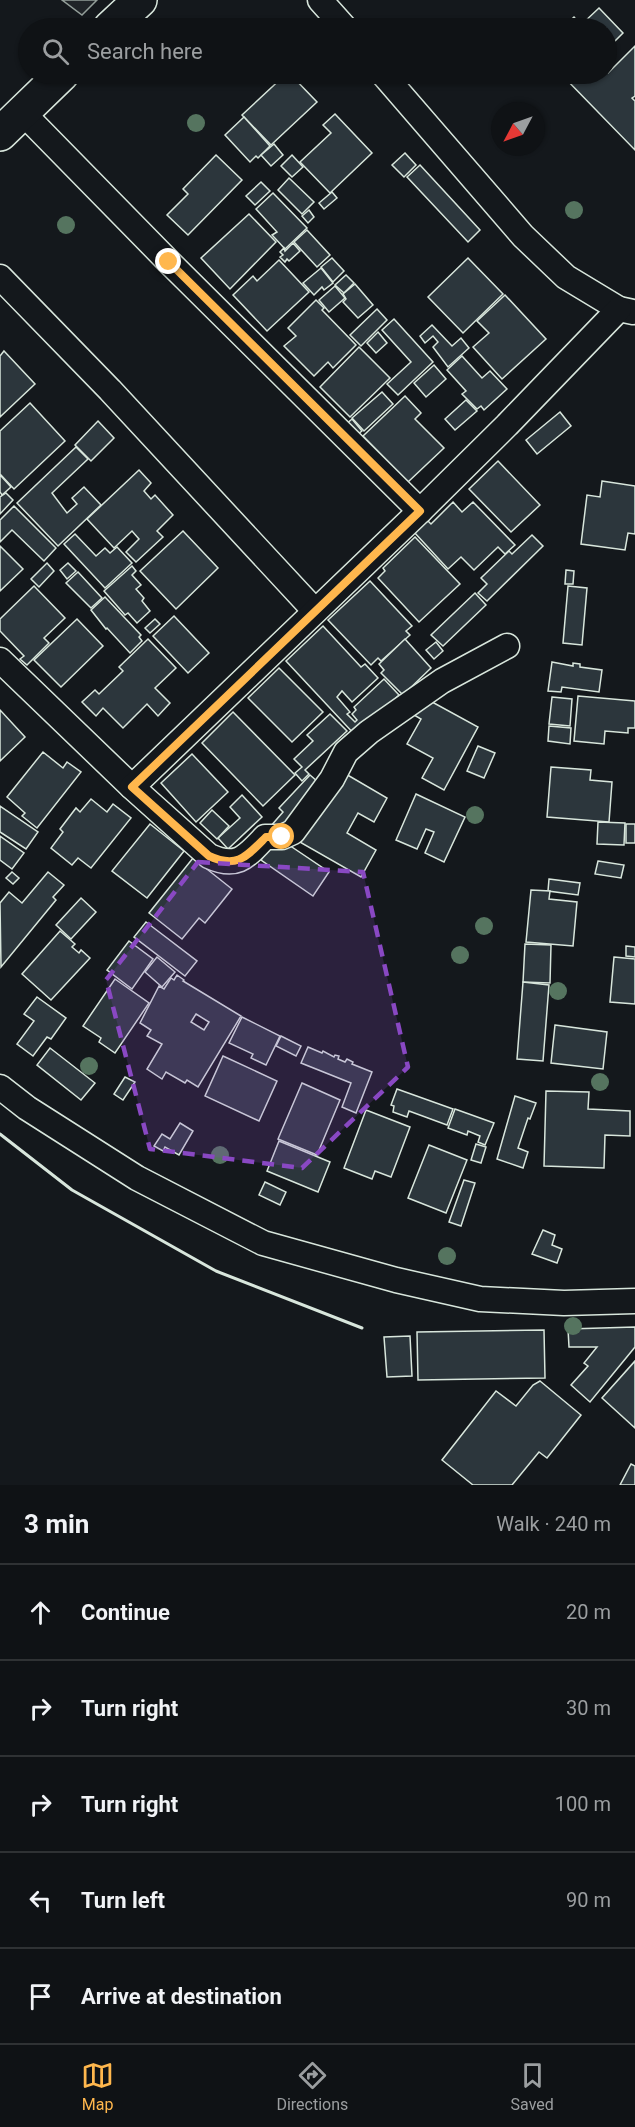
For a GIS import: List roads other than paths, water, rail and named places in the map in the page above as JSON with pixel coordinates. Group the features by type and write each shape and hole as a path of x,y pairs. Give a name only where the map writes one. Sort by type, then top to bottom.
{"street":[{"path":"121,18 140,0"},
{"path":"320,0 336,18"},
{"path":"52,84 11,123 169,262 420,511"},
{"path":"132,787 627,311 566,276 523,236 392,84"},
{"path":"0,277 110,390 315,611"},
{"path":"0,660 132,787 209,856 221,861 233,862 252,851 266,837 282,837 292,832 332,779 346,753 369,732 442,681 507,646"},
{"path":"0,1087 137,1178 263,1243 396,1280 480,1299 564,1303 635,1301"}]}
